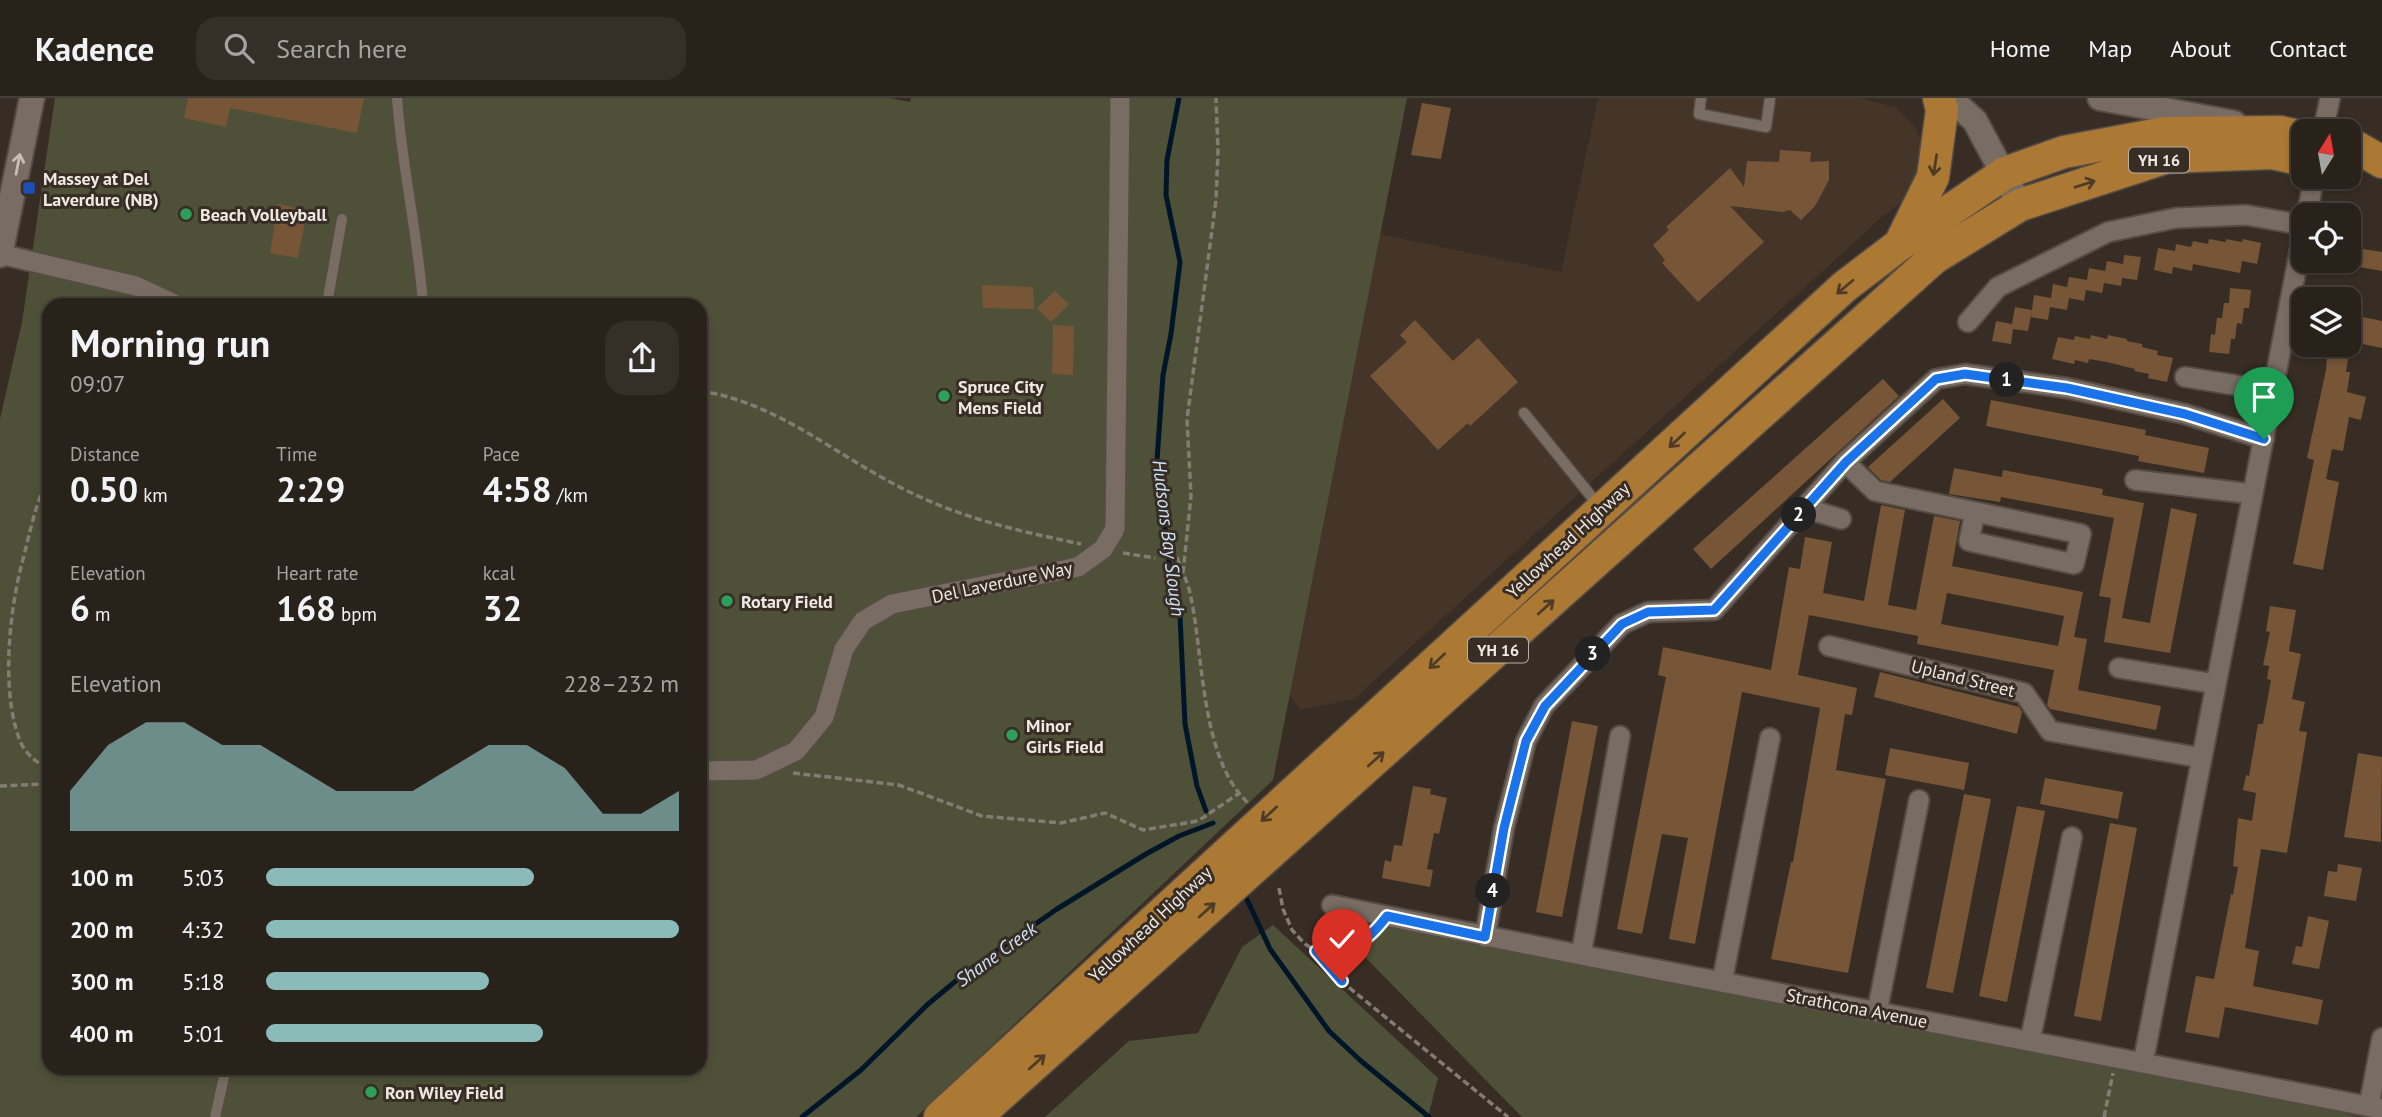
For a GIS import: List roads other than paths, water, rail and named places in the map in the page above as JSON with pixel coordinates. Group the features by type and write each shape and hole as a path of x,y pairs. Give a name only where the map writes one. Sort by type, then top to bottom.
{"highway":[{"path":"1899,245 1933,177 1942,110 1939,98"},
{"name":"Yellowhead Highway","path":"940,1117 1844,287 1899,245 2005,173 2064,152 2165,134 2291,134"},
{"path":"2361,150 2382,164"},
{"name":"Yellowhead Highway","path":"975,1117 1934,258 2020,205 2167,157 2272,153 2291,157"},
{"path":"2361,167 2382,164"}],"street":[{"path":"32,98 0,254 136,286 161,298"},
{"name":"Del Laverdure Way","path":"707,771 756,770 796,751 824,717 844,649 863,621 892,604 1078,567 1103,549 1115,529 1120,98"},
{"path":"1950,98 1975,121 2020,205"},
{"path":"2100,98 2179,109 2291,134"},
{"path":"2326,119 2330,98"},
{"path":"1968,321 1998,287 2108,232 2176,218 2246,215 2291,223"},
{"path":"2143,1063 2296,273"},
{"path":"1485,937 1513,791 1526,741 1545,706 1622,624 1648,612 1714,610 1846,462 1936,379 1965,374 2067,388 2185,414 2264,439"},
{"path":"2185,377 2273,391"},
{"path":"1846,462 1875,491 2081,534 2074,564 1969,541 1975,512"},
{"path":"2135,481 2253,494"},
{"path":"1805,508 1841,519"},
{"name":"Upland Street","path":"1829,646 2024,693 2050,731 2202,758"},
{"path":"2119,668 2216,684"},
{"path":"1581,955 1620,736"},
{"path":"1722,982 1770,738"},
{"path":"1877,1012 1919,800"},
{"path":"2030,1041 2072,837"},
{"name":"Strathcona Avenue","path":"1332,905 1485,937 2376,1108"},
{"path":"2376,1108 2382,1038"}],"lane":[{"path":"397,98 406,185 419,253 423,298"},
{"path":"1701,98 1699,114 1766,127 1770,98"},
{"path":"328,298 342,219"},
{"path":"1524,413 1601,510"},
{"path":"215,1117 224,1075"}],"waterway":[{"name":"Hudsons Bay Slough","path":"1179,98 1167,160 1166,195 1180,262 1163,375 1157,460 1170,570 1180,616 1185,724 1197,786 1206,811"},
{"name":"Shane Creek","path":"802,1117 861,1070 927,1005 969,970 1057,909 1146,854 1179,836 1213,823"},
{"name":"Hudsons Bay Slough","path":"1244,893 1270,949 1329,1031 1429,1117"}],"place":[{"name":"Massey at Del Laverdure (NB)","path":"29,188"},
{"name":"Beach Volleyball","path":"186,214"},
{"name":"Spruce City Mens Field","path":"944,396"},
{"name":"Rotary Field","path":"727,601"},
{"name":"Minor Girls Field","path":"1012,735"},
{"name":"Ron Wiley Field","path":"371,1092"}]}
